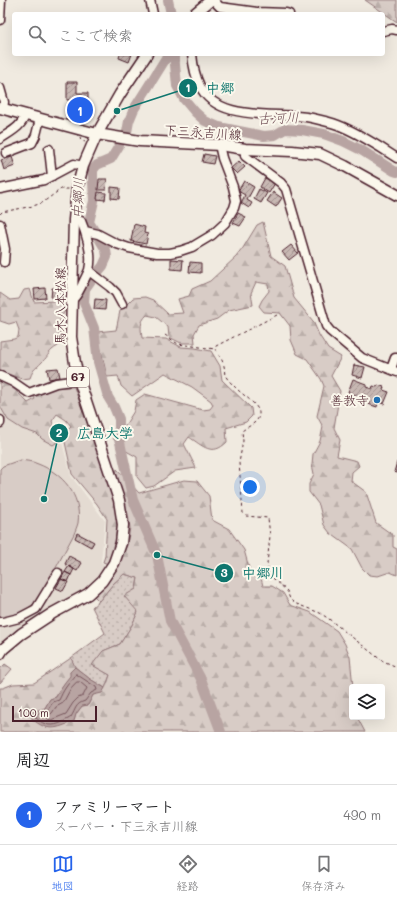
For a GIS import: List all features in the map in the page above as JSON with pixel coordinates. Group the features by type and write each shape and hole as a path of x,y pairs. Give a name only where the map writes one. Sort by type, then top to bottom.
{"main road":[{"path":"196,12 211,0"},
{"name":"馬木八本松線","path":"0,654 2,650 21,634 53,613 88,594 102,581 114,563 120,543 123,525 119,500 79,380 71,337 74,220 77,189 83,166 97,134 120,94 146,56"},
{"name":"下三永吉川線","path":"1,109 97,134 140,141 220,145 245,149 320,154 397,195"}],"street":[{"path":"0,20 1,0"},
{"path":"150,0 153,12"},
{"path":"214,0 220,7 257,12"},
{"path":"385,31 392,29 397,30"},
{"path":"192,56 195,73 200,88 207,97 221,106 246,113 281,115 324,121 362,136 397,158"},
{"path":"0,88 4,102 1,109"},
{"path":"0,139 20,125 24,120 25,115"},
{"path":"6,153 32,143 40,119"},
{"path":"74,220 81,221 92,232 129,248 157,253 170,253 192,247 212,235 225,223 234,208 236,201 233,187 222,158 220,145"},
{"path":"48,149 52,176"},
{"path":"245,149 244,156 281,183 286,189 326,326 362,358 368,361 394,370 395,358 397,358"},
{"path":"0,188 44,180 74,164 83,166"},
{"path":"0,224 5,249 4,262"},
{"path":"92,232 90,259 93,274 110,287 122,304"},
{"path":"72,300 76,297 93,274"},
{"path":"0,376 13,382 29,393 56,383 79,380"},
{"path":"0,622 19,618 36,609 58,573"}],"path":[{"path":"0,214 2,212 42,203 61,189 77,189"},
{"path":"215,349 216,346 277,315"},
{"path":"165,335 178,344 215,349"},
{"path":"215,349 224,365 226,376 235,387 255,404 258,409 258,418 253,424 246,427 242,431 243,441 239,463 243,512 246,516 268,518 270,536 267,564 273,578 287,591 290,599 294,603 320,613 330,619 381,660 397,667"}],"shaded area":[{"path":"0,383 28,401 36,413 60,435 71,476 105,521 101,562 106,566 96,578 82,590 50,608 0,645"}],"green space":[{"path":"365,0 397,0 397,22 385,14 385,12 382,12"},
{"path":"263,222 271,256 285,266 294,298 313,321 319,335 328,349 341,357 331,376 340,391 334,428 340,440 337,456 357,461 359,466 352,472 351,481 366,492 376,523 393,535 393,547 397,549 397,575 390,572 378,576 369,575 362,568 352,549 330,533 324,525 319,505 309,492 309,484 314,474 312,464 313,454 320,441 323,427 317,416 324,386 307,359 297,354 291,340 290,326 280,313 264,312 259,306 269,291 268,284 256,282 251,293 253,305 229,310 217,319 199,325 194,334 195,343 181,343 169,337 168,327 156,317 147,315 142,323 142,338 166,339 181,347 211,351 220,366 222,380 251,408 252,416 246,422 226,428 227,442 217,449 212,449 203,446 189,437 184,444 196,468 175,471 154,486 146,488 137,477 137,457 119,447 113,438 126,424 134,411 136,400 145,394 203,410 210,409 213,405 211,401 192,387 165,373 132,396 121,386 118,376 107,377 97,332 116,330 120,311 133,298 145,297 153,300 168,314 183,313 178,299 189,296 192,289 210,281 236,257 257,225"},
{"path":"30,289 34,302 55,301 66,306 58,325 61,334 58,346 52,350 45,360 35,369 30,378 22,379 0,371 0,341 18,337 19,330 16,322 9,324 0,321 0,293 10,300 19,299 24,290"},
{"path":"0,381 12,388 28,403 35,399 34,397 56,387 74,387 110,485 116,513 117,527 115,543 108,564 103,562 105,556 107,519 97,504 72,474 63,433 71,426 66,420 57,414 52,421 57,438 56,443 53,445 42,439 37,434 22,429 8,420 0,406"},
{"path":"20,460 34,462 47,468 62,479 73,494 77,503 78,523 74,534 42,594 34,604 19,614 0,618 0,469 3,466"},
{"path":"117,469 139,493 184,480 197,481 209,496 212,520 229,529 244,550 251,575 261,578 263,586 272,586 283,593 290,605 310,612 337,631 345,644 350,657 353,684 349,684 349,720 359,720 365,732 0,732 0,688 13,684 34,683 71,658 75,667 70,672 71,676 62,686 56,697 50,699 45,708 74,721 76,714 82,706 88,705 93,695 101,692 106,686 110,675 92,665 103,651 120,644 138,612 124,596 136,589 138,578 124,574 113,584 99,601 94,596 109,581 127,545 130,528 128,514 115,480"},
{"path":"124,574 138,578 136,589 138,612 120,644 103,651 93,665 110,675 105,688 90,679 75,667 71,658 105,633 92,607"},
{"path":"5,664 12,669 0,683 0,669"}],"water":[{"path":"75,667 90,679 105,688 102,693 93,695 88,705 82,706 76,714 74,721 62,726 52,728 43,726 32,719 32,712 45,708 50,699 56,697 70,676 70,672"}],"building":[{"path":"120,56 131,56 129,62 119,58"},
{"path":"67,82 77,82 77,93 88,93 88,100 67,100"},
{"path":"72,104 89,108 87,117 70,112"},
{"path":"204,154 215,156 213,164 202,162"},
{"path":"12,157 15,166 4,170 1,160"},
{"path":"239,161 245,167 237,174 231,168"},
{"path":"265,178 275,183 269,193 260,187"},
{"path":"99,179 107,179 106,190 98,190"},
{"path":"244,181 254,187 247,200 252,203 249,208 241,203 245,195 238,191"},
{"path":"111,187 120,188 119,199 111,198"},
{"path":"259,189 267,193 261,203 254,199"},
{"path":"98,192 106,193 105,200 97,199"},
{"path":"273,192 282,198 276,207 267,201"},
{"path":"238,213 246,217 240,226 233,223"},
{"path":"134,224 145,227 144,233 148,234 146,244 131,241"},
{"path":"291,245 298,253 289,260 282,252"},
{"path":"171,259 183,260 182,270 171,269"},
{"path":"190,262 201,263 201,273 189,272"},
{"path":"45,288 46,298 35,299 34,289"},
{"path":"52,288 63,288 63,298 51,298"},
{"path":"95,299 106,300 105,310 94,309"},
{"path":"354,365 365,367 362,378 352,375"},
{"path":"58,368 60,377 49,379 47,369"},
{"path":"353,379 366,384 366,387 372,389 373,386 377,387 378,385 384,387 383,390 389,392 384,404 378,402 377,407 368,404 369,402 364,400 366,395 362,394 361,397 348,392"},
{"path":"397,462 397,473 394,472"},
{"path":"77,533 94,542 91,547 75,538"},
{"path":"69,556 82,563 77,571 65,564"},
{"path":"69,566 74,569 71,575 65,572"},
{"path":"65,572 71,575 68,582 61,579"},
{"path":"61,579 68,582 63,591 56,588"}],"waterway":[{"name":"古河川","path":"168,0 171,12"},
{"name":"中郷川","path":"127,132 129,121 134,109 168,56"},
{"name":"古河川","path":"174,56 177,86 184,99 205,121 219,127 264,136 275,135 285,129 324,134 361,150 397,172"},
{"name":"中郷川","path":"119,146 111,159 97,165 93,170 94,201 89,222 106,250 107,257 103,266 85,289 84,303 94,328 98,362 108,397 119,419 119,438 133,500 157,555 170,621 201,679 221,732"}],"place":[{"name":"ファミリーマート","path":"80,110"},
{"name":"中郷","path":"117,111"},
{"name":"善教寺","path":"377,400"},
{"name":"広島大学","path":"44,499"},
{"name":"中郷川","path":"157,555"}]}
